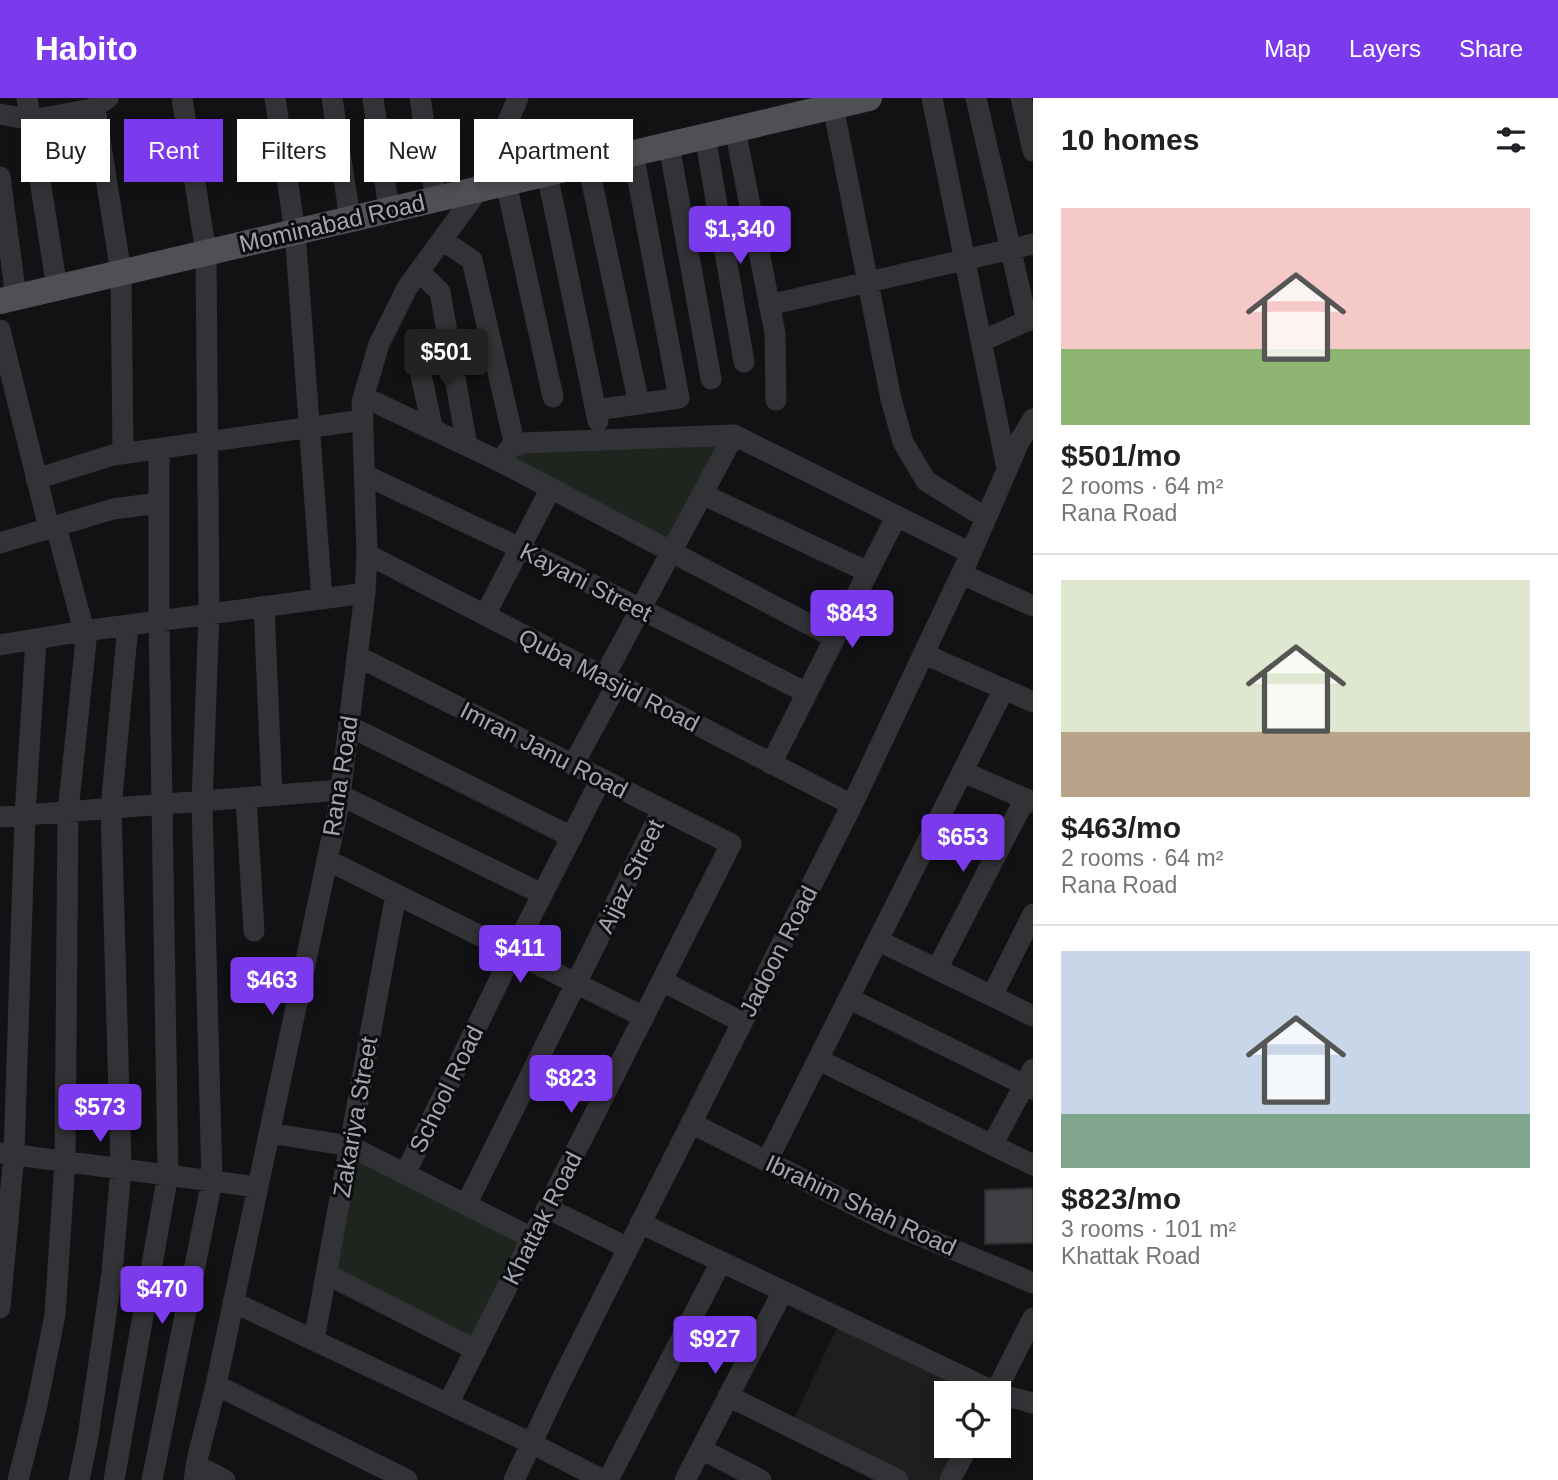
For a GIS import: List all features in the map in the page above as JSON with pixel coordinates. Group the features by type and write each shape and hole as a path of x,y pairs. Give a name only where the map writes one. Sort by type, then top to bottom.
{"main road":[{"name":"Mominabad Road","path":"633,153 869,98"},
{"name":"Mominabad Road","path":"8,299 510,182"}],"street":[{"path":"27,98 32,119"},
{"path":"152,1480 212,1181 202,801 209,614 206,253 182,98"},
{"path":"275,98 296,232 322,598"},
{"path":"332,98 350,219"},
{"path":"373,98 389,210"},
{"path":"421,98 436,199"},
{"name":"Rana Road","path":"195,1473 216,1385 340,792 365,593 367,554 364,397 379,344 407,288 480,189 518,98"},
{"path":"932,98 1007,469"},
{"path":"976,98 1030,320 982,341"},
{"path":"1021,98 1033,151"},
{"path":"36,119 95,103 121,273 123,454"},
{"path":"833,106 891,399 903,442 926,481 986,518"},
{"path":"0,114 27,119"},
{"path":"735,129 775,333 776,400"},
{"path":"705,136 744,362"},
{"path":"670,145 711,379"},
{"path":"596,410 679,398 633,153"},
{"path":"0,177 8,299"},
{"path":"41,182 57,288"},
{"path":"549,182 602,440"},
{"path":"592,182 639,404"},
{"path":"506,183 553,397"},
{"path":"442,240 472,260 515,446"},
{"path":"769,305 1033,244"},
{"path":"419,271 440,292 467,446"},
{"path":"0,330 36,479 86,631 68,811 65,1160 55,1315 37,1405 18,1480"},
{"path":"417,357 433,430"},
{"path":"364,397 501,462 835,638"},
{"path":"36,479 123,454 363,419"},
{"name":"Jadoon Road","path":"514,1480 640,1223 852,805 971,553 1018,442 1033,419"},
{"path":"501,462 509,449 521,443 734,435 971,553"},
{"path":"573,765 640,610 734,435"},
{"path":"114,1480 168,1174 159,621 159,449"},
{"name":"Kayani Street","path":"365,475 520,548 807,693"},
{"path":"485,615 551,488"},
{"path":"702,494 868,572"},
{"path":"0,543 113,509 159,503"},
{"path":"771,764 896,517"},
{"name":"Quba Masjid Road","path":"367,554 852,805"},
{"path":"961,574 1033,606"},
{"path":"0,645 365,593"},
{"path":"264,607 272,796"},
{"path":"79,1480 88,1437 112,1273 121,1168 111,808 128,625"},
{"path":"0,1308 36,639"},
{"path":"924,654 1033,702"},
{"name":"Imran Janu Road","path":"357,656 731,844"},
{"path":"767,1161 1004,689"},
{"path":"349,726 572,837"},
{"path":"937,969 1029,801 963,772"},
{"name":"School Road","path":"405,1174 601,779"},
{"path":"0,817 340,792 542,894"},
{"path":"246,797 254,931"},
{"name":"Aijaz Street","path":"466,1205 662,810"},
{"name":"Khattak Road","path":"448,1404 731,844"},
{"path":"327,860 644,1017"},
{"name":"Zakariya Street","path":"314,1340 396,894"},
{"path":"992,996 1033,914"},
{"path":"879,941 1033,1016"},
{"path":"662,981 742,1022"},
{"path":"850,999 1030,1081 992,1145"},
{"path":"819,1060 1033,1165"},
{"name":"Ibrahim Shah Road","path":"691,1123 890,1223 1033,1283"},
{"path":"269,1133 350,1146 532,1238"},
{"path":"7,1153 257,1187"},
{"path":"547,1208 628,1248"},
{"path":"640,1223 972,1381"},
{"path":"233,1302 606,1480 721,1262"},
{"path":"326,1274 476,1350"},
{"path":"685,1480 783,1291"},
{"path":"1003,1381 1033,1318"},
{"path":"216,1385 396,1477"},
{"path":"728,1396 874,1475 898,1480"},
{"path":"1011,1397 1033,1403"},
{"path":"701,1449 761,1480"},
{"path":"950,1480 962,1458"},
{"path":"195,1473 225,1480"}],"shaded area":[{"path":"734,435 672,550 501,462 509,449"},
{"path":"349,1153 532,1238 476,1350 326,1274"},
{"path":"841,1319 970,1381 934,1381 934,1458 962,1458 950,1480 898,1480 790,1427"}],"building":[{"path":"1033,1188 1033,1243 985,1244 985,1190"}]}
